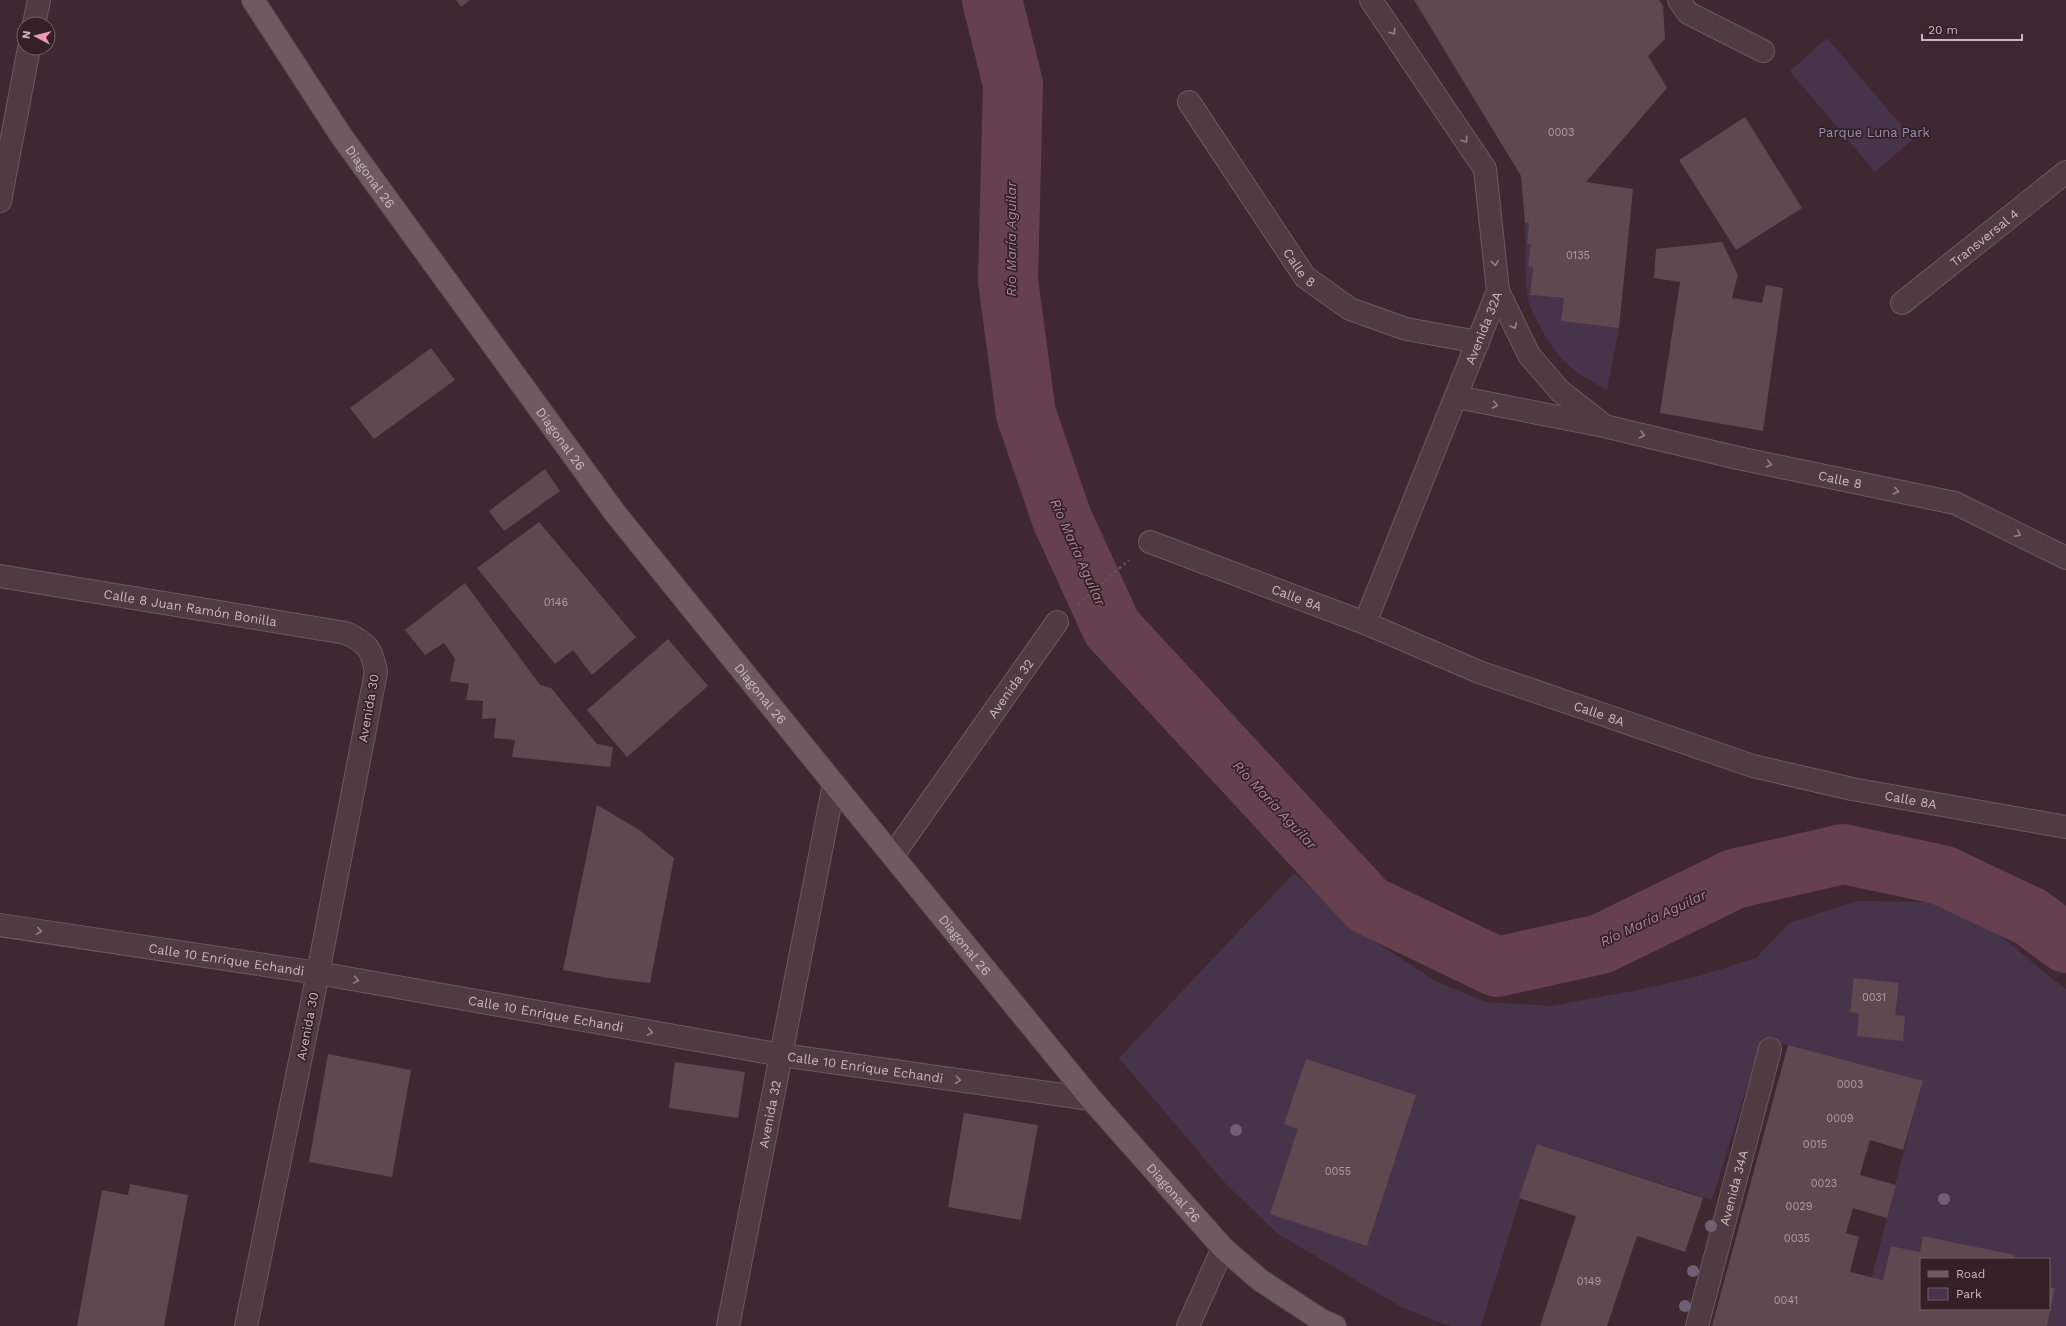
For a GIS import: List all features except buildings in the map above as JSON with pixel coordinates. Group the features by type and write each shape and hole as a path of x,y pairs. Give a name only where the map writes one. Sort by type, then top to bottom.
{"main road":[{"name":"Diagonal 26","path":"253,0 342,137 616,513 834,784 1091,1099 1223,1248 1260,1280 1321,1320 1335,1326"}],"street":[{"path":"36,16 39,0"},
{"name":"Avenida 32A","path":"1365,623 1498,291 1485,169 1371,0"},
{"path":"1679,0 1688,13 1763,51"},
{"path":"0,201 27,56"},
{"name":"Calle 8","path":"1189,102 1305,277 1350,308 1406,329 1478,342"},
{"name":"Transversal 4","path":"1902,303 2066,172"},
{"name":"Calle 8","path":"1498,291 1529,355 1560,391 1604,426"},
{"name":"Calle 8","path":"1456,397 1604,426 1738,458 1955,503 2066,558"},
{"name":"Calle 8A","path":"1150,542 1365,623 1479,672 1753,766 1852,789 2066,827"},
{"name":"Calle 8 Juan Ramón Bonilla","path":"0,576 346,633 362,641 373,654"},
{"name":"Avenida 32","path":"893,855 1056,622"},
{"name":"Avenida 30","path":"246,1326 318,973 376,672 373,654"},
{"name":"Avenida 32","path":"728,1326 834,784"},
{"name":"Calle 10 Enrique Echandi","path":"0,925 318,973 782,1055 1091,1099"},
{"name":"Avenida 34A","path":"1697,1326 1770,1049"},
{"path":"1188,1326 1223,1248"}],"path":[{"path":"1056,622 1150,542"}],"green space":[{"name":"Parque Luna Park","path":"1827,38 1913,139 1875,172 1790,71"},
{"path":"1525,223 1529,223 1527,244 1531,244 1528,266 1533,267 1530,295 1564,298 1562,321 1619,328 1607,390 1585,378 1566,363 1549,342 1538,324 1528,300"},
{"path":"1294,873 1362,933 1437,982 1486,1002 1551,1006 1633,991 1699,976 1756,958 1789,923 1857,901 1934,902 1984,922 2066,989 2066,1326 2047,1326 2054,1288 2050,1287 2050,1258 2014,1258 2015,1255 1923,1236 1920,1252 1891,1246 1883,1280 1872,1277 1923,1082 1762,1038 1712,1200 1537,1144 1481,1326 1450,1326 1401,1307 1277,1233 1226,1184 1119,1058"}],"waterway":[{"path":"981,0 993,6"},
{"name":"Río María Aguilar","path":"992,0 1013,84 1008,281 1026,414 1062,519 1112,628 1368,905 1497,967 1601,944 1734,879 1843,854 1942,875 2031,917 2066,943"}]}
